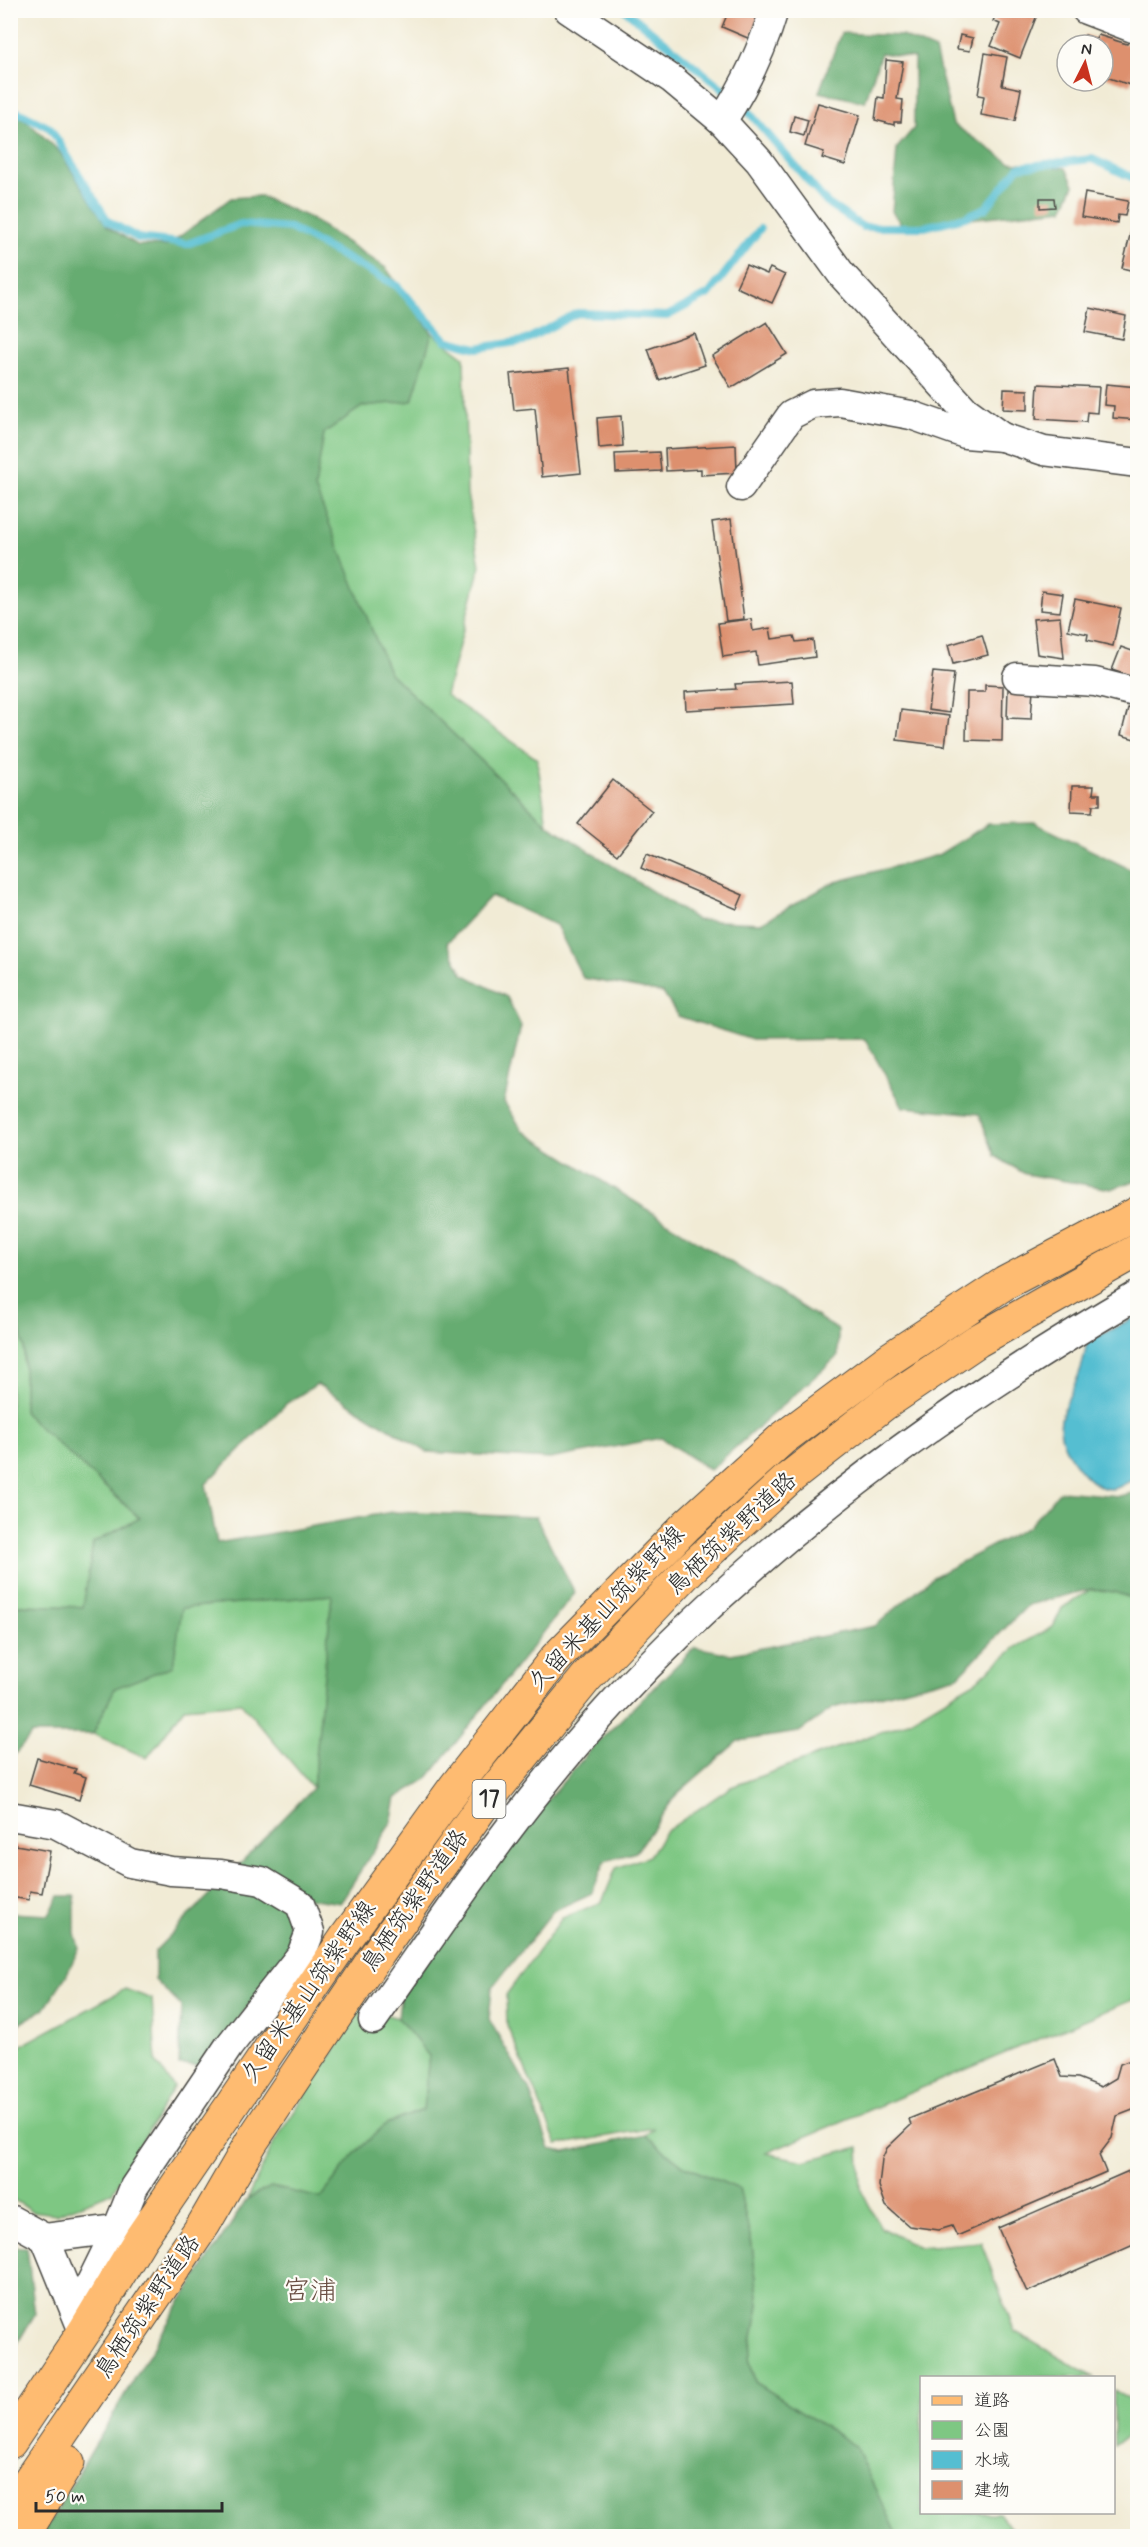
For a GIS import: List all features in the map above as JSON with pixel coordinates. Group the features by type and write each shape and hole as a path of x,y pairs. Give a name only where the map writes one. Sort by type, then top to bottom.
{"main road":[{"name":"久留米基山筑紫野線","path":"80,2322 129,2234 455,1787 556,1658 687,1525 782,1439 891,1358 1005,1283 1137,1213"},
{"name":"鳥栖筑紫野道路","path":"10,2510 204,2224 252,2141 377,1954 483,1805 586,1678 682,1578 788,1479 884,1404 977,1341 1137,1250"},
{"path":"23,2536 127,2364 204,2224"},
{"path":"10,2402 80,2322"},
{"path":"10,2442 80,2322"}],"street":[{"path":"569,10 674,80 731,107 759,161 842,275 965,410 1002,437"},
{"path":"731,107 763,47 774,10"},
{"path":"1086,10 1137,30"},
{"path":"741,487 791,415 813,404 840,402 910,415 965,434 1002,437 1044,451 1137,463"},
{"path":"1017,677 1095,682 1137,693"},
{"path":"373,2020 508,1828 610,1705 698,1615 769,1551 908,1443 1060,1340 1137,1294"},
{"path":"10,1816 56,1824 130,1863 171,1871 221,1874 262,1881 300,1904 310,1932 301,1955 229,2046 134,2187 129,2234 45,2238 10,2218"},
{"path":"45,2238 80,2322"}],"green space":[{"path":"841,33 902,36 935,50 953,124 1009,162 1066,168 1074,185 1063,209 903,226 892,212 897,148 914,128 914,58 881,53 865,102 819,92"},
{"path":"11,113 28,122 59,151 107,226 137,245 167,246 231,198 260,196 308,217 386,268 432,333 412,401 363,406 324,433 315,488 389,672 547,824 697,920 761,923 832,883 938,855 988,824 1035,823 1138,873 1137,1180 1111,1189 1025,1174 995,1156 979,1114 903,1107 865,1039 752,1040 678,1016 663,993 583,978 556,925 491,896 447,943 463,974 507,997 521,1026 504,1102 523,1131 838,1330 838,1356 710,1470 661,1438 550,1459 427,1452 317,1384 287,1403 206,1484 217,1543 392,1512 536,1517 575,1593 427,1779 396,1798 391,1823 340,1903 286,1895 290,1948 205,2066 179,2065 181,2006 155,1980 155,1951 313,1788 332,1595 182,1608 173,1666 115,1688 93,1734 32,1734 11,1759 11,1610 19,1605 83,1607 93,1543 140,1518 24,1413 24,1347 11,1295"},
{"path":"432,333 464,357 467,494 480,566 446,695 537,759 547,824 389,672 314,488 324,433 363,406 412,401"},
{"path":"10,1295 24,1347 24,1413 140,1519 93,1543 84,1607 19,1605 11,1610"},
{"path":"1060,1491 1119,1496 1137,1492 1137,1600 1114,1592 1091,1589 1028,1605 958,1676 833,1708 799,1732 738,1741 676,1795 636,1852 605,1861 592,1893 553,1911 492,1988 489,2019 529,2089 550,2149 565,2152 645,2135 684,2166 739,2189 752,2245 759,2305 749,2358 755,2382 855,2446 897,2536 41,2536 175,2311 247,2199 271,2187 321,2198 356,2152 386,2124 423,2110 429,2056 398,2018 401,1991 496,1860 593,1747 695,1647 731,1654 875,1626 933,1577 1028,1527"},
{"path":"1091,1589 1114,1592 1137,1600 1137,1998 766,2153 804,2161 859,2147 861,2189 881,2228 919,2247 981,2242 1014,2331 1091,2376 920,2376 920,2514 1000,2514 1017,2536 897,2536 855,2446 755,2382 749,2358 759,2305 752,2245 739,2189 684,2166 645,2135 654,2128 557,2145 507,2025 506,1995 562,1918 602,1902 616,1868 649,1856 665,1832 731,1787 905,1723 976,1681 1016,1647 1053,1627 1062,1608"},
{"path":"332,1595 313,1788 241,1703 184,1708 147,1758 93,1734 115,1688 173,1666 181,1608"},
{"path":"59,1896 75,1896 75,1933 79,1948 66,1976 44,2009 11,2029 11,1913 49,1915"},
{"path":"125,1989 152,1999 156,2062 174,2087 112,2193 56,2214 32,2211 11,2198 10,2064 17,2048"},
{"path":"362,2008 398,2018 429,2056 423,2110 386,2124 356,2152 321,2198 271,2187 247,2199 275,2141"},
{"path":"11,2247 27,2248 35,2314 11,2354"},
{"path":"1115,2391 1137,2404 1138,2428 1115,2444"}],"water":[{"path":"1137,1316 1137,1479 1115,1489 1107,1489 1090,1480 1070,1457 1064,1444 1060,1423 1084,1358 1087,1342"}],"building":[{"path":"729,10 754,10 761,14 750,39 722,27"},
{"path":"998,10 1026,10 1037,15 1020,58 991,46 1000,24 993,21"},
{"path":"960,35 973,38 970,51 957,49"},
{"path":"1115,40 1127,44 1129,40 1138,43 1138,76 1134,75 1130,85 1115,80"},
{"path":"985,53 1007,57 1002,85 1021,89 1015,121 981,115 984,96 978,95"},
{"path":"886,60 903,62 897,99 903,100 901,122 894,122 894,125 875,120 878,97 884,98"},
{"path":"818,103 860,115 845,165 822,158 824,152 805,146"},
{"path":"794,116 808,120 804,136 790,132"},
{"path":"1085,193 1128,201 1125,216 1118,215 1117,223 1081,217"},
{"path":"1040,198 1054,198 1055,207 1040,208"},
{"path":"1132,227 1138,227 1138,272 1122,268"},
{"path":"746,265 767,274 770,268 785,275 772,303 736,287"},
{"path":"1090,308 1126,316 1122,339 1085,332"},
{"path":"767,322 787,354 731,388 712,356"},
{"path":"694,333 705,365 659,380 648,349"},
{"path":"569,368 581,473 542,477 535,408 514,410 510,374"},
{"path":"1038,384 1099,387 1097,413 1087,412 1086,422 1036,419"},
{"path":"1106,384 1138,387 1138,420 1113,418 1114,406 1104,405"},
{"path":"1004,389 1028,390 1028,410 1003,409"},
{"path":"621,416 623,446 599,448 597,418"},
{"path":"736,445 737,473 701,475 701,469 666,471 665,449"},
{"path":"659,452 661,471 616,473 615,454"},
{"path":"731,519 744,619 726,621 712,522"},
{"path":"1042,591 1063,594 1060,612 1040,610"},
{"path":"1075,599 1121,608 1113,646 1087,640 1088,634 1068,630"},
{"path":"1060,617 1064,658 1037,654 1033,619"},
{"path":"751,619 753,631 770,628 772,639 794,636 796,642 813,640 815,657 758,665 756,652 723,657 718,623"},
{"path":"982,635 988,655 953,664 948,645"},
{"path":"1121,647 1138,653 1138,679 1112,670"},
{"path":"933,672 954,674 949,713 928,710"},
{"path":"792,681 794,704 686,710 685,692 736,689 735,684"},
{"path":"985,685 1003,686 1002,741 966,740 967,692 985,692"},
{"path":"1008,689 1033,689 1031,719 1007,718"},
{"path":"1128,708 1138,710 1138,740 1121,735"},
{"path":"901,710 949,716 945,746 897,740"},
{"path":"613,780 652,811 617,855 578,824"},
{"path":"1072,786 1094,786 1093,794 1100,794 1100,805 1093,805 1092,812 1071,811"},
{"path":"647,854 743,895 737,909 641,868"},
{"path":"37,1758 76,1769 74,1773 86,1777 79,1800 29,1785"},
{"path":"10,1844 50,1851 42,1893 30,1891 29,1900 10,1897"},
{"path":"1138,2057 1138,2108 1117,2116 1112,2138 1099,2155 1106,2172 957,2236 952,2226 939,2230 909,2226 886,2206 879,2186 882,2159 887,2148 911,2125 909,2119 1055,2059 1062,2077 1078,2078 1101,2087 1116,2078 1120,2064"},
{"path":"1138,2167 1138,2243 1027,2292 998,2228"}],"waterway":[{"path":"625,10 732,96"},
{"path":"741,103 827,203 863,227 924,227 965,217 986,208 1019,167 1092,159 1138,180"},
{"path":"10,108 50,128 108,221 138,238 187,244 241,224 290,228 397,286 446,340 477,348 524,341 577,313 667,316 709,294 760,229"}],"district":[{"name":"宮浦","path":"310,2291"}]}
